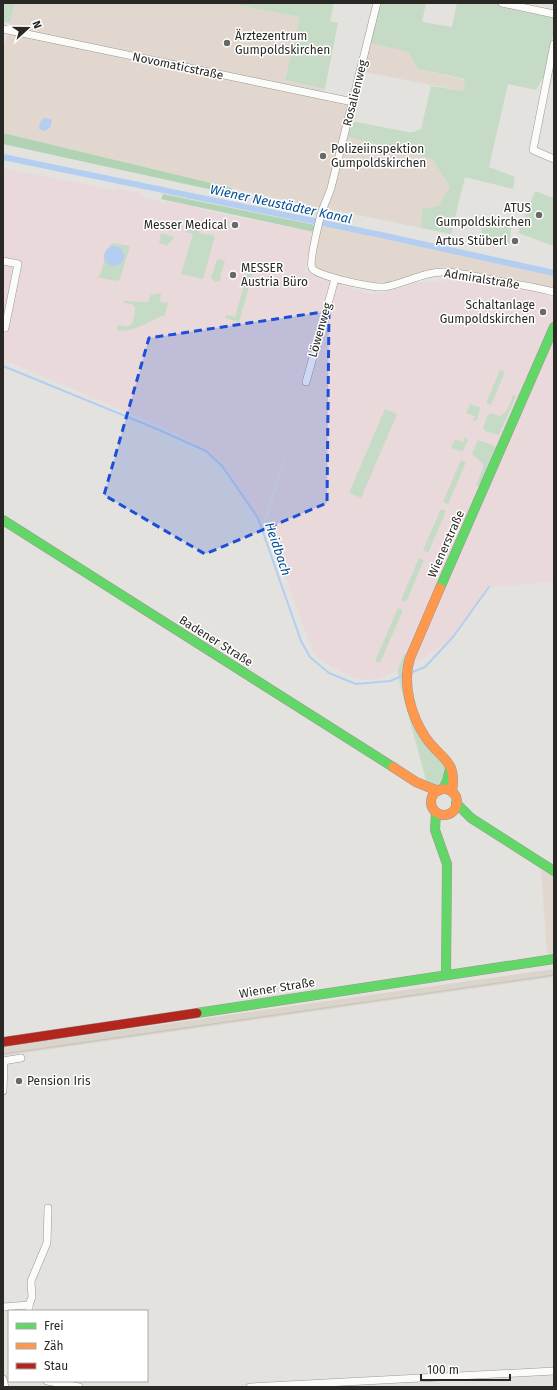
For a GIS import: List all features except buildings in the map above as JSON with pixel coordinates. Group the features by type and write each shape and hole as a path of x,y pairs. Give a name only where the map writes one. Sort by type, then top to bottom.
{"main road":[{"name":"Wienerstraße","path":"451,767 447,759 427,740 421,731 411,702 407,677 408,667 412,652 554,328"},
{"name":"Badener Straße","path":"3,520 416,782 440,790"},
{"path":"446,975 447,864 445,854 437,836 435,826 436,812 431,804 431,800 433,794 440,790 447,781 451,767"},
{"path":"451,767 454,775 452,792"},
{"name":"Badener Straße","path":"416,782 431,800"},
{"path":"437,836 448,814 454,809 456,803 455,796 452,792 448,790 440,790"},
{"path":"456,803 471,818 554,871"},
{"path":"436,812 471,818"},
{"name":"Wiener Straße","path":"3,1042 554,960"}],"street":[{"name":"Rosalienweg","path":"318,228 320,217 331,188 377,3"},
{"path":"502,3 554,14"},
{"name":"Novomaticstraße","path":"3,29 353,102"},
{"path":"554,44 533,150 554,160"},
{"name":"Admiralstraße","path":"318,228 311,260 312,267 314,271 319,274 335,279 382,287 390,286 428,274 444,272 461,273 554,292"},
{"path":"3,261 18,264 5,328"},
{"name":"Löwenweg","path":"306,382 335,279"},
{"path":"3,1091 3,1061 21,1058"},
{"path":"3,1307 29,1308 32,1297 31,1281 47,1243 48,1208"},
{"path":"250,1387 554,1371"},
{"path":"3,1379 5,1387"},
{"path":"53,1382 79,1387"}],"highlighted area":[{"path":"329,311 327,503 205,554 104,495 149,338"}],"shaded area":[{"path":"15,3 227,3 300,17 285,80 325,89 323,100 355,106 348,137 432,159 450,187 438,206 422,209 421,228 275,198 3,133 3,51"},
{"path":"370,43 410,52 418,69 465,80 463,91 364,72"},
{"path":"3,168 116,191 117,188 141,193 140,196 165,203 166,201 188,205 207,211 314,232 306,262 305,272 370,294 386,292 415,283 454,280 544,294 549,297 552,302 554,301 554,582 489,587 453,637 413,665 404,655 398,670 377,679 356,679 319,659 312,649 266,523 293,432 261,527 221,462 178,434 3,359"},
{"path":"322,226 554,273 554,290 443,267 427,270 382,285 333,274 312,267"},
{"path":"541,870 554,877 554,953 547,954"},
{"path":"554,969 554,977 3,1056 3,1047"}],"green space":[{"path":"3,3 15,3 10,23 3,22"},
{"path":"227,3 334,3 330,21 338,23 325,89 285,80 300,17"},
{"path":"381,3 426,3 422,22 452,27 457,3 519,3 554,16 554,30 545,74 536,90 508,84 489,167 515,177 513,189 465,177 451,234 421,228 422,209 438,206 450,187 432,159 348,137 351,121 408,132 421,129 431,86 463,91 465,79 418,69 409,52 370,43"},
{"path":"3,133 232,188 231,194 3,144"},
{"name":"ATUS Gumpoldskirchen","path":"535,191 554,198 554,246 518,233"},
{"path":"163,194 315,225 314,232 161,199"},
{"name":"ATUS Gumpoldskirchen","path":"481,221 511,227 510,244 482,239"},
{"path":"190,222 200,233 215,236 203,279 181,274 193,234 185,232 187,223"},
{"path":"161,233 174,237 167,246 159,243"},
{"path":"112,243 130,246 120,279 116,281 97,277 101,273 105,256 108,263 115,266 110,248 107,250"},
{"path":"219,259 225,261 220,281 215,282 211,278 217,260"},
{"path":"251,261 256,262 239,322 225,318 226,315 235,317"},
{"path":"161,293 160,302 168,303 164,317 161,316 134,329 123,331 117,330 118,325 129,326 133,321 135,307 132,304 124,303 125,301 149,302 150,295"},
{"path":"500,370 505,372 491,405 486,403"},
{"path":"513,395 516,396 499,435 485,431 483,427 488,415 492,413 500,416 503,414"},
{"path":"470,404 479,407 480,409 477,420 473,421 475,416 466,413"},
{"path":"385,409 397,414 361,498 349,493"},
{"path":"465,437 468,440 463,451 451,448 455,439 463,442"},
{"path":"478,440 496,447 496,451 481,487 476,485 483,468 483,464 472,454"},
{"path":"461,460 466,462 448,504 443,502"},
{"path":"441,509 446,511 428,553 423,550"},
{"path":"419,558 424,560 406,602 401,600"},
{"path":"398,608 403,610 380,663 375,661"},
{"path":"404,654 408,656 406,693 445,764 446,772 442,783 436,786 427,784 399,680 398,670"}],"water":[{"path":"46,118 52,120 50,128 44,131 39,129 41,121"},
{"path":"114,246 121,249 124,256 121,263 114,266 107,263 104,256 107,249"}],"waterway":[{"name":"Wiener Neustädter Kanal","path":"3,157 381,235 554,273"},
{"name":"Heidbach","path":"3,366 157,429 206,451 222,466 258,518 301,641 310,657 329,673 356,684 390,681 404,675"},
{"name":"Heidbach","path":"410,673 425,667 453,637 489,587"}],"tram line":[{"path":"3,1054 554,975"}],"traffic: fast":[{"path":"440,588 554,327"},
{"path":"3,520 393,767"},
{"path":"443,789 450,769"},
{"path":"456,803 471,818 554,871"},
{"path":"436,812 435,830 447,864 446,975"},
{"path":"197,1013 554,959"}],"traffic: slow":[{"path":"440,588 410,658 407,678 409,700 416,720 426,738 450,766 453,781 452,792"},
{"path":"393,767 416,782 438,791"},
{"path":"444,789 453,793 457,802 453,811 444,815 435,811 431,802 435,793 444,789"}],"traffic: jam":[{"path":"3,1042 197,1013"}],"place":[{"name":"Ärztezentrum Gumpoldskirchen","path":"227,43"},
{"name":"Polizeiinspektion Gumpoldskirchen","path":"323,156"},
{"name":"ATUS Gumpoldskirchen","path":"539,215"},
{"name":"Messer Medical","path":"235,225"},
{"name":"Artus Stüberl","path":"515,241"},
{"name":"MESSER Austria Büro","path":"233,275"},
{"name":"Schaltanlage Gumpoldskirchen","path":"543,312"},
{"name":"Pension Iris","path":"19,1081"}]}
